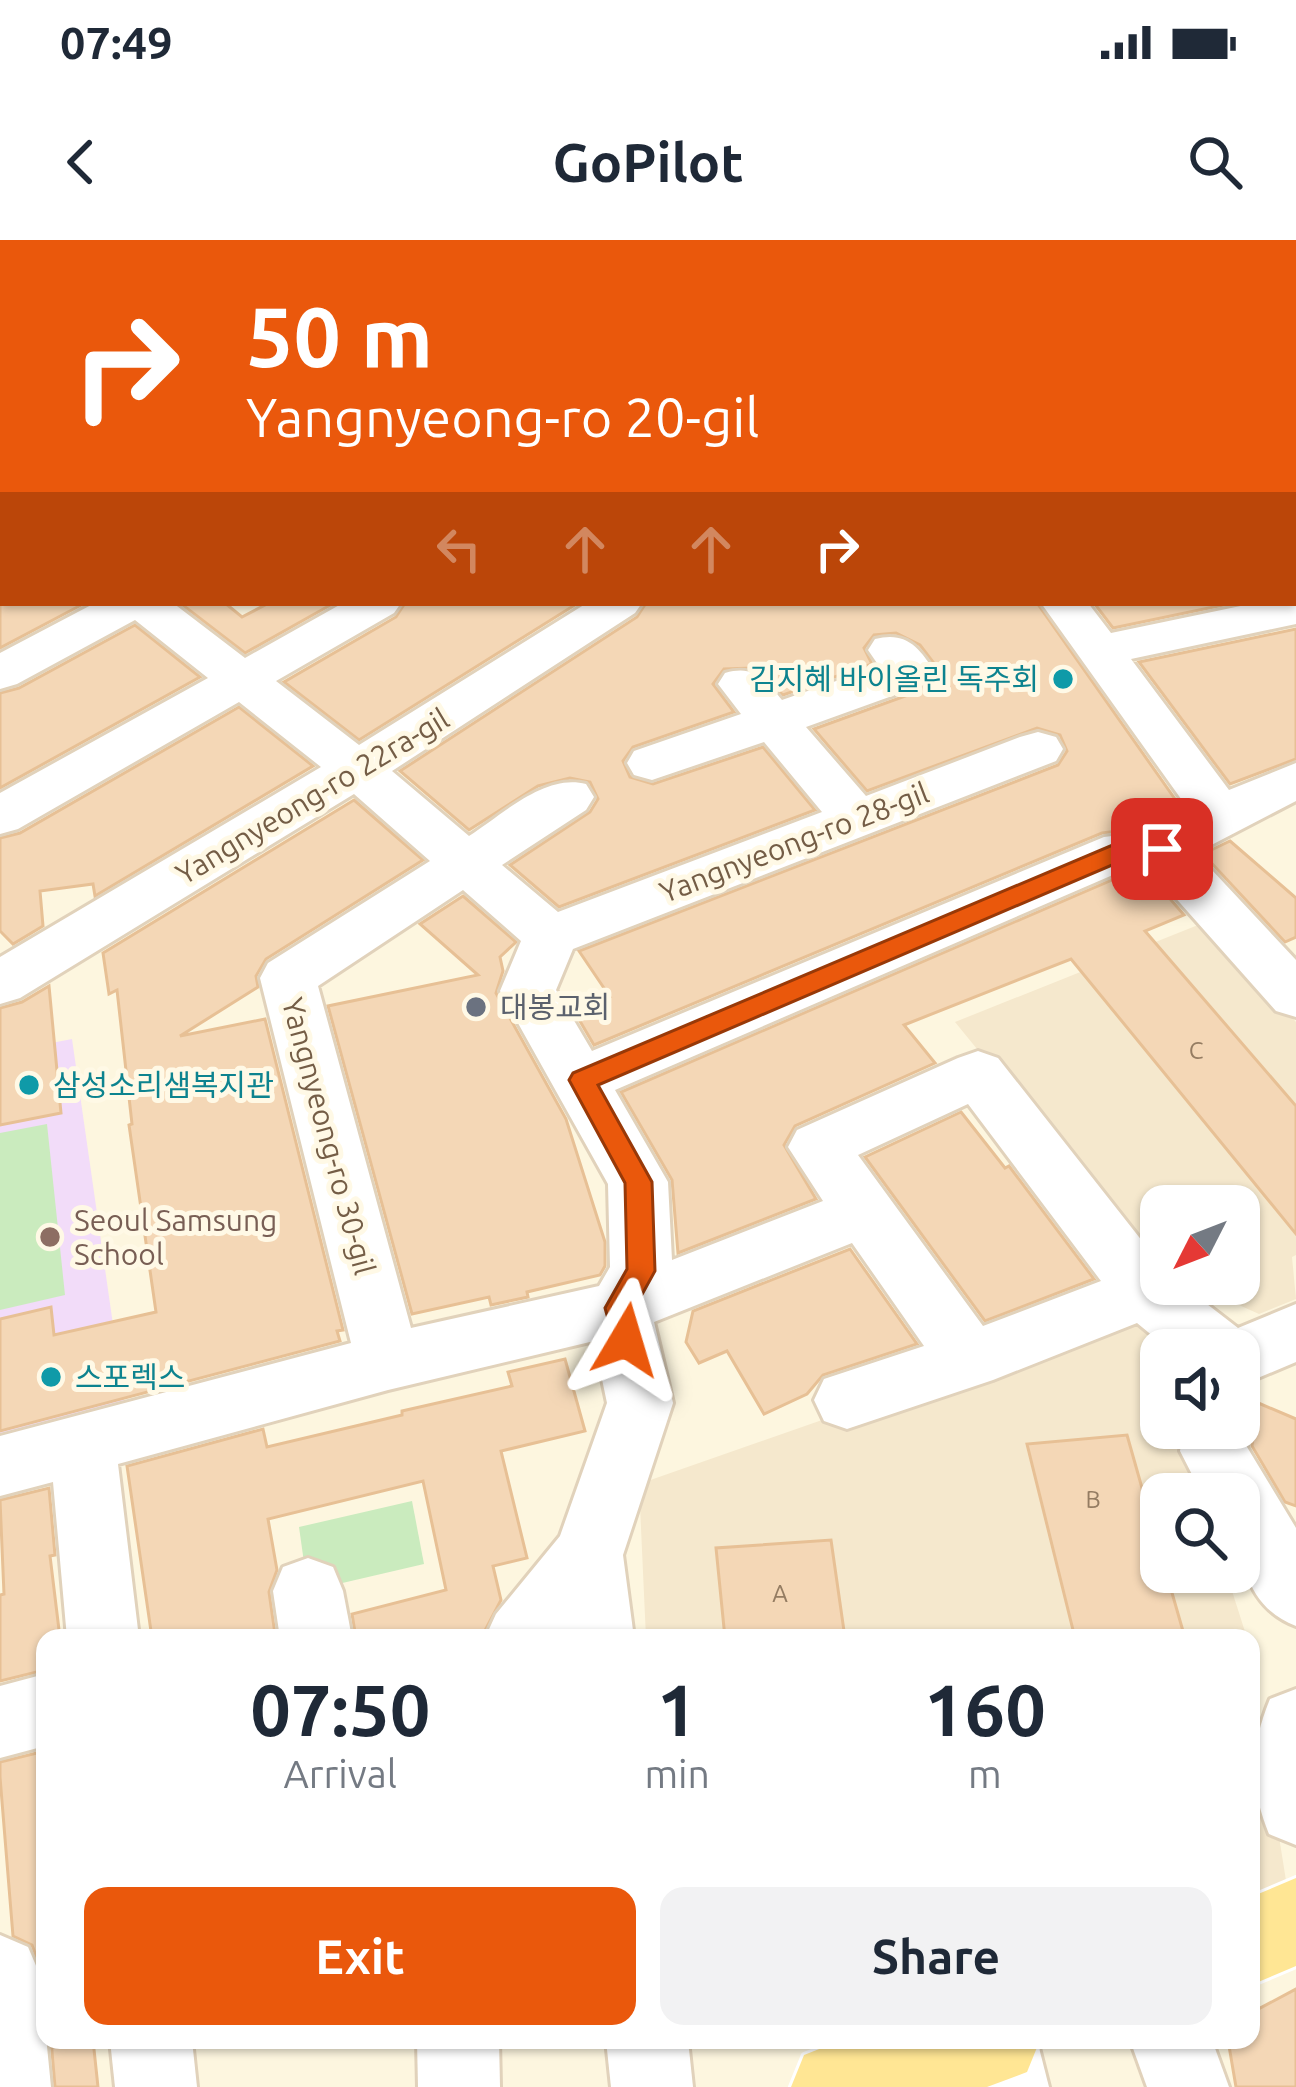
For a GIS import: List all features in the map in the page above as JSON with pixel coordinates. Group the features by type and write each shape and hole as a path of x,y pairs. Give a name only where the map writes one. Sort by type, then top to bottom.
{"main road":[{"path":"1260,1938 1296,1921"},
{"path":"836,2087 965,2049"},
{"path":"969,2087 991,2049"}],"street":[{"path":"0,673 124,606"},
{"path":"146,606 357,769 551,936 528,991 638,1182 641,1271 620,1308 640,1402 588,1555 528,1629"},
{"path":"0,816 373,606"},
{"name":"Yangnyeong-ro 22ra-gil","path":"6,971 357,769 614,606"},
{"path":"1066,606 1220,815"},
{"path":"1099,651 1296,609"},
{"path":"652,764 758,702 911,672 892,650"},
{"path":"758,702 855,817"},
{"name":"Yangnyeong-ro 28-gil","path":"551,936 1038,748"},
{"path":"582,1080 1124,850 1162,849 1220,815 1296,781"},
{"path":"467,862 568,796"},
{"path":"1162,849 1296,996"},
{"name":"Yangnyeong-ro 30-gil","path":"388,1362 288,977 467,862"},
{"path":"970,1360 818,1147 978,1074 1140,1285"},
{"path":"0,1466 388,1362 620,1308 862,1212"},
{"path":"847,1400 970,1360 1140,1294"},
{"path":"1161,1305 1191,1329"},
{"path":"1260,1348 1296,1332"},
{"path":"83,1446 102,1629"},
{"path":"1260,1531 1296,1592"},
{"path":"588,1555 597,1629"},
{"path":"0,1722 36,1712"},
{"path":"1296,1725 1288,1768 1296,1807"},
{"path":"0,1975 10,2087"},
{"path":"152,2049 156,2087"},
{"path":"458,2049 459,2087"},
{"path":"647,2049 652,2087"},
{"path":"998,2049 1008,2087"},
{"path":"1174,2049 1188,2087"}],"shaded area":[{"path":"1208,921 1296,1022 1296,1255 1292,1257 1296,1299 1259,1314 1239,1305 1260,1305 1260,1185 1140,1185 1140,1249 955,1022"},
{"name":"Seoul Samsung School","path":"72,1039 127,1422 0,1452 0,1053"},
{"path":"1128,1313 1145,1329 1140,1329 1140,1449 1183,1449 1191,1473 1140,1473 1140,1593 1233,1593 1244,1629 646,1629 639,1484"},
{"path":"1260,1717 1287,1887 1260,1895"}],"green space":[{"path":"47,1124 65,1295 0,1310 0,1133"},
{"path":"412,1501 424,1564 308,1591 299,1527"}],"building":[{"path":"0,606 79,606 0,648"},
{"path":"184,606 229,606 242,617 263,606 329,606 245,653"},
{"path":"403,606 573,606 359,740 284,682 396,617"},
{"path":"644,606 1039,606 1182,809 1151,827 1102,833 594,1045 574,1011 610,997 579,951 1058,765 1067,751 1060,735 1037,728 867,791 814,729 930,687 939,670 920,645 896,633 874,635 864,648 872,664 783,695 753,668 724,669 713,684 734,712 633,747 623,761 630,777 653,784 763,747 815,810 559,907 510,865 590,812 598,799 590,782 570,778 538,786 469,830 400,771 637,617"},
{"path":"1096,606 1219,606 1113,628"},
{"path":"135,625 200,677 0,788 0,693 19,688"},
{"path":"1296,629 1296,759 1230,784 1139,662"},
{"path":"239,707 313,766 95,896 93,884 40,891 43,926 13,944 0,931 0,838 20,833"},
{"path":"354,800 423,860 266,959 256,976 258,987 180,1036 265,1019 343,1330 337,1331 340,1341 0,1431 0,1319 51,1307 54,1335 156,1312 129,1125 117,990 109,994 103,953"},
{"path":"1230,841 1296,898 1296,937 1285,942 1203,854"},
{"path":"1130,872 1147,872 1184,915 1145,931 1296,1106 1296,1234 1071,959 904,1025 935,1063 795,1126 784,1145 816,1199 678,1253 672,1180 621,1092"},
{"path":"463,896 516,942 500,957 503,971 496,993 566,1119 605,1242 605,1266 600,1275 527,1292 528,1297 491,1305 489,1297 412,1314 328,1006 478,975 420,924"},
{"path":"49,986 61,1113 0,1125 0,1008"},
{"path":"961,1112 1005,1168 1009,1166 1094,1279 985,1321 865,1157"},
{"path":"850,1249 917,1344 823,1375 807,1394 764,1414 727,1351 699,1363 686,1342 693,1311"},
{"path":"565,1359 585,1431 501,1451 527,1558 493,1566 501,1600 486,1629 354,1629 352,1614 446,1590 423,1481 268,1519 277,1570 269,1592 274,1629 151,1629 127,1466 263,1429 267,1447 402,1415 402,1411 512,1386 508,1372"},
{"path":"1260,1404 1296,1419 1296,1506 1285,1502 1254,1449 1260,1449"},
{"path":"1127,1435 1140,1481 1140,1593 1172,1593 1182,1629 1073,1629 1027,1444"},
{"path":"49,1488 55,1555 50,1556 59,1629 36,1629 36,1672 0,1681 0,1595 4,1594 0,1500"},
{"path":"831,1540 844,1629 724,1629 716,1548"},
{"path":"36,1753 36,1956 32,1945 13,1936 0,1762"},
{"path":"1296,1989 1296,2087 1236,2087 1230,2049 1260,2049 1260,2008"},
{"path":"52,2049 94,2049 98,2087 55,2087"}],"place":[{"name":"김지혜 바이올린 독주회","path":"1063,679"},
{"name":"대봉교회","path":"476,1007"},
{"name":"삼성소리샘복지관","path":"29,1085"},
{"name":"Seoul Samsung School","path":"50,1237"},
{"name":"스포렉스","path":"51,1377"}],"route":[{"path":"626,1340 620,1308 641,1271 638,1182 582,1080 1124,850 1162,849"}]}
